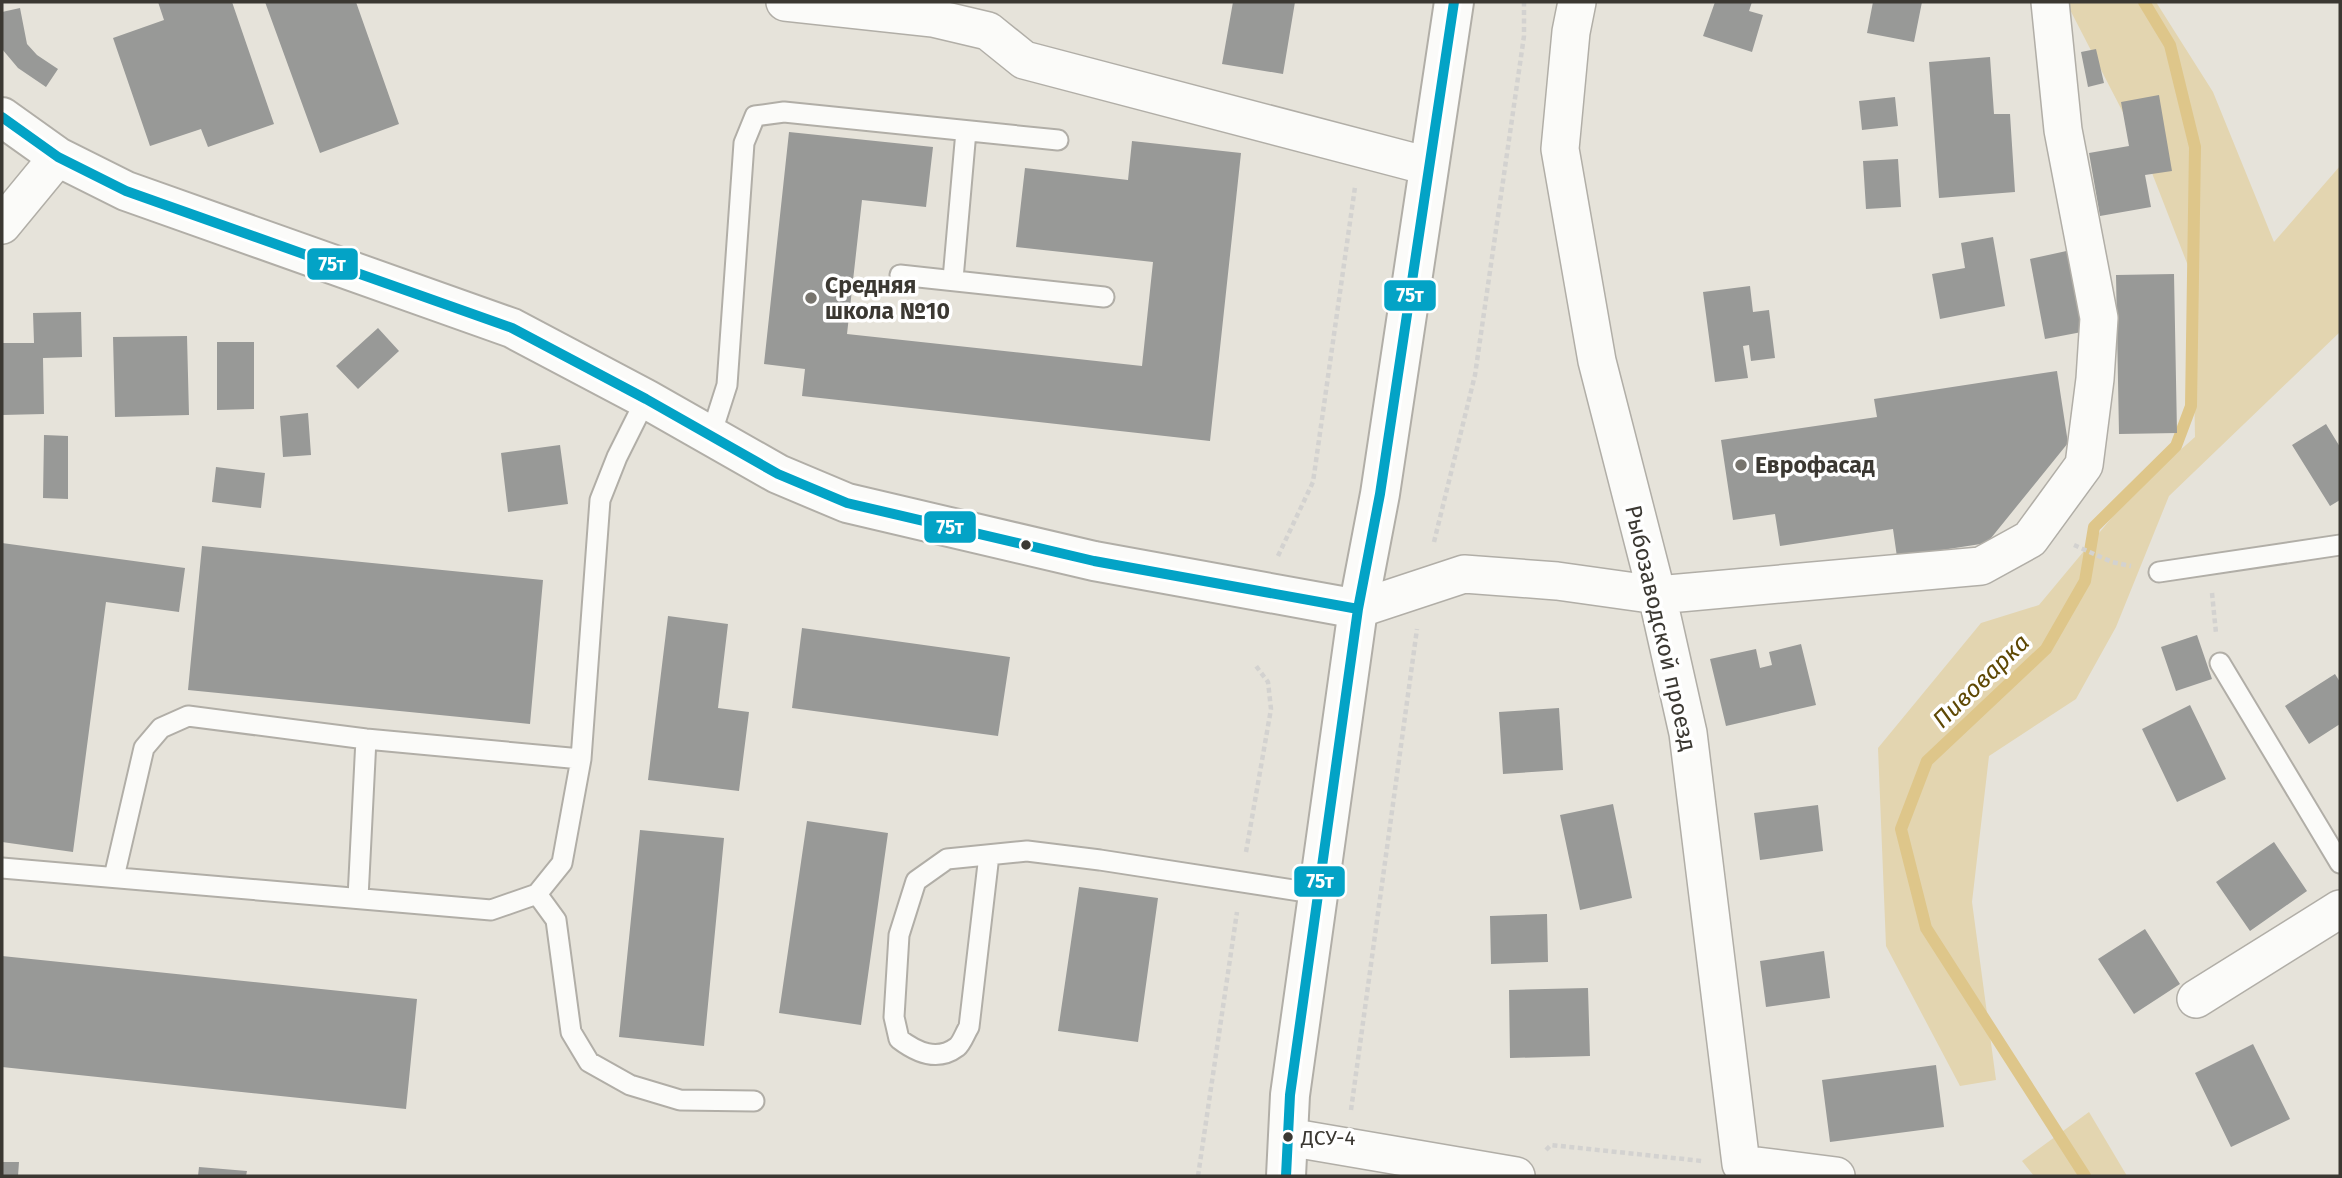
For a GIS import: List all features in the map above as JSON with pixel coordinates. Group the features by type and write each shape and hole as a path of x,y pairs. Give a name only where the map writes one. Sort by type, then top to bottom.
{"street":[{"path":"785,2 933,18 992,17 1024,60 1428,166"},
{"path":"1286,1176 1290,1095 1358,609 1380,494 1454,2"},
{"name":"Рыбозаводской проезд","path":"1577,2 1571,33 1560,149 1597,361 1657,595 1688,733 1741,1164"},
{"path":"2,117 58,157 126,191 512,328 646,399 778,474 847,503 1094,561 1358,609 1464,574 1557,580 1657,595 1981,566 2030,539 2084,465 2095,380 2099,318 2063,130 2050,2"},
{"path":"2,225 58,157"},
{"path":"2196,999 2340,909"},
{"path":"1270,1176 1290,1095"},
{"path":"1288,1137 1368,1163 1515,1175"},
{"path":"1741,1164 1836,1176"}],"lane":[{"path":"711,435 727,385 744,143 755,116 784,112 1058,140"},
{"path":"953,279 966,131"},
{"path":"900,275 1104,297"},
{"path":"2,868 491,910 537,894 562,863 581,759 600,500 617,457 646,399"},
{"path":"2159,572 2340,545"},
{"path":"2220,663 2340,863"},
{"path":"114,877 144,748 161,728 188,716 366,739 581,759"},
{"path":"358,898 366,739"},
{"path":"989,855 969,1027 958,1046 937,1054 917,1052 899,1039 894,1017 899,935 916,881 947,859 1027,851 1319,894"},
{"path":"537,894 556,920 571,1032 589,1062 630,1085 680,1100 754,1101"}],"path":[{"path":"1276,560 1313,482 1361,149"},
{"path":"2073,544 2112,562"},
{"path":"2209,565 2220,663"},
{"path":"1198,1176 1241,882 1271,709 1268,682 1256,666"},
{"path":"1515,1175 1551,1145 1741,1164"}],"shaded area":[{"path":"2066,2 2156,2 2213,92 2274,242 2340,166 2340,332 2169,496 2116,627 2076,699 1989,756 1972,902 1996,1080 1960,1086 1886,946 1878,748 1981,623 2039,605 2134,491 2195,437 2192,276 2145,155"},
{"path":"2089,1112 2127,1176 2034,1176 2022,1161"}],"building":[{"path":"158,2 232,2 274,124 208,147 201,129 150,146 113,38 164,20"},
{"path":"265,2 356,2 399,124 320,153"},
{"path":"1233,2 1295,2 1283,74 1222,64"},
{"path":"1715,2 1752,2 1749,11 1763,15 1752,52 1703,36"},
{"path":"1873,2 1922,2 1914,42 1867,33"},
{"path":"20,8 27,44 37,55 58,69 46,87 18,68 2,49 2,12"},
{"path":"2096,49 2104,83 2088,87 2081,52"},
{"path":"1990,57 1994,114 2010,114 2015,192 1939,198 1929,62"},
{"path":"2159,95 2172,171 2145,175 2151,207 2100,216 2089,153 2129,146 2121,102"},
{"path":"1895,97 1898,126 1862,130 1859,101"},
{"name":"Средняя школа №10","path":"789,132 933,147 926,207 862,200 847,334 1142,366 1153,262 1016,247 1025,168 1128,180 1132,141 1241,153 1210,441 802,396 805,369 764,364"},
{"path":"1898,159 1901,207 1866,209 1863,161"},
{"path":"1993,237 2005,306 1940,319 1932,274 1965,268 1961,243"},
{"path":"2071,250 2087,331 2045,339 2030,259"},
{"path":"2174,274 2177,433 2119,434 2116,275"},
{"path":"1750,286 1753,312 1769,310 1775,358 1751,361 1749,345 1743,346 1748,378 1715,382 1703,292"},
{"path":"81,312 82,357 43,358 44,414 2,415 2,343 34,343 33,313"},
{"path":"378,328 399,351 358,389 336,366"},
{"path":"187,336 189,415 115,417 113,337"},
{"path":"217,342 254,342 254,409 217,410"},
{"path":"2057,371 2068,443 1987,543 1897,557 1893,529 1780,546 1775,514 1733,520 1721,440 1877,417 1874,399"},
{"path":"308,413 311,455 283,457 280,416"},
{"path":"2326,424 2340,447 2340,500 2330,506 2292,445"},
{"path":"44,435 68,436 68,499 43,498"},
{"path":"560,445 568,504 508,512 501,453"},
{"path":"216,467 265,473 261,508 212,502"},
{"path":"2,543 185,568 179,612 106,602 73,852 2,842"},
{"path":"202,546 543,580 530,724 188,690"},
{"path":"668,616 728,624 718,708 749,712 739,791 648,780"},
{"path":"802,628 1010,657 998,736 792,708"},
{"path":"2197,635 2212,679 2176,691 2161,647"},
{"path":"1801,644 1816,705 1726,726 1710,659 1756,649 1760,668 1772,665 1769,652"},
{"path":"2335,674 2340,682 2340,724 2309,744 2285,706"},
{"path":"2190,705 2226,779 2177,802 2142,729"},
{"path":"1559,708 1563,770 1503,774 1499,712"},
{"path":"1613,804 1632,898 1580,910 1560,815"},
{"path":"1818,805 1823,851 1760,860 1754,813"},
{"path":"807,821 888,833 861,1025 779,1013"},
{"path":"640,830 724,838 704,1046 619,1037"},
{"path":"2274,842 2307,891 2250,931 2216,882"},
{"path":"1079,887 1158,898 1138,1042 1058,1031"},
{"path":"1547,914 1548,962 1491,964 1490,916"},
{"path":"2145,929 2180,984 2134,1014 2098,959"},
{"path":"1824,951 1830,998 1766,1007 1760,961"},
{"path":"2,956 417,999 406,1109 2,1067"},
{"path":"1588,988 1590,1056 1510,1058 1509,990"},
{"path":"2253,1044 2290,1119 2231,1147 2195,1073"},
{"path":"1936,1065 1944,1127 1830,1142 1822,1080"},
{"path":"2,1162 19,1162 18,1176 2,1176"},
{"path":"199,1167 247,1171 246,1176 198,1176"}],"waterway":[{"name":"Пивоварка","path":"2085,1176 1926,928 1901,829 1927,761 2046,649 2085,581 2094,527 2176,446 2191,406 2195,147 2170,45 2144,2"}],"transit line":[{"name":"75т","path":"1286,1176 1290,1095 1358,609 1380,494 1454,2"},
{"name":"75т","path":"2,117 58,157 126,191 512,328 646,399 778,474 847,503 1094,561 1358,609"}],"place":[{"name":"Средняя школа №10","path":"811,298"},
{"name":"Еврофасад","path":"1741,465"},
{"name":"ДСУ-4","path":"1288,1137"}]}
